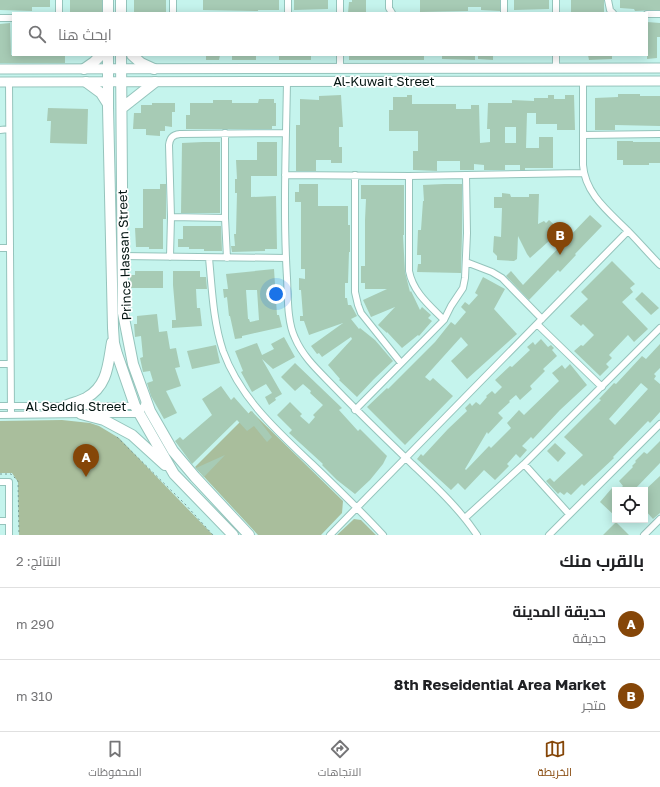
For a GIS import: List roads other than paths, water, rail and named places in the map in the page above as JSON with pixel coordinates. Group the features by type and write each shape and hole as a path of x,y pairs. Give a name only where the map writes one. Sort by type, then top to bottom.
{"main road":[{"path":"108,0 108,12"},
{"path":"121,0 121,12"},
{"path":"84,69 100,56"},
{"name":"Prince Hassan Street","path":"108,56 113,336 117,354 174,474 233,535"},
{"name":"Prince Hassan Street","path":"122,56 123,313 143,408 173,452 194,477 249,535"},
{"path":"133,56 141,63 154,69"},
{"path":"432,68 434,81"},
{"name":"Al-Kuwait Street","path":"0,69 660,68"},
{"name":"Al-Kuwait Street","path":"4,82 660,81"},
{"path":"86,82 101,93 107,102 108,107"},
{"path":"122,108 155,82"},
{"path":"65,406 86,398 102,383 106,375 113,336"},
{"path":"81,414 104,420 132,435 174,474"}],"street":[{"path":"59,0 59,12"},
{"path":"173,0 173,12"},
{"path":"288,0 288,12"},
{"path":"340,0 340,12"},
{"path":"389,0 389,8 391,12"},
{"path":"504,0 504,12"},
{"path":"556,0 556,12"},
{"path":"608,0 610,10 612,12"},
{"path":"648,14 660,14"},
{"path":"0,18 12,18"},
{"path":"340,56 340,69"},
{"path":"556,56 556,68"},
{"path":"287,81 285,176 286,258 290,317 294,337 302,351 318,371 355,410 441,492 465,518 477,535"},
{"path":"583,81 584,172 588,184 599,201 659,263"},
{"path":"4,82 9,129 11,414"},
{"path":"0,130 9,129"},
{"path":"170,257 171,217 169,140 175,134 286,133"},
{"path":"225,134 225,218 227,258"},
{"path":"583,135 660,134"},
{"path":"285,176 409,176 584,172"},
{"path":"355,175 355,292 358,305 366,320 401,364"},
{"path":"355,410 444,320 463,288 465,278 467,233 466,175"},
{"path":"409,176 409,271 411,281 427,303 444,320"},
{"path":"171,217 225,218"},
{"path":"330,535 628,231"},
{"path":"0,248 10,248"},
{"path":"122,256 286,258"},
{"path":"209,258 213,306 217,329 223,350 242,389 270,424 357,507 383,535"},
{"path":"466,262 492,272 502,278 539,321 602,387"},
{"path":"465,518 524,464 660,328"},
{"path":"0,364 10,364"},
{"name":"Al Seddiq Street","path":"0,406 143,408"},
{"name":"Al Seddiq Street","path":"0,415 81,414 143,408"},
{"path":"549,535 660,424"},
{"path":"524,464 569,514"},
{"path":"0,482 8,482 9,535"},
{"path":"644,535 660,519"},
{"path":"0,521 9,521"}],"place":[{"name":"8th Reseidential Area Market","path":"560,255"},
{"name":"حديقة المدينة","path":"86,477"}]}
